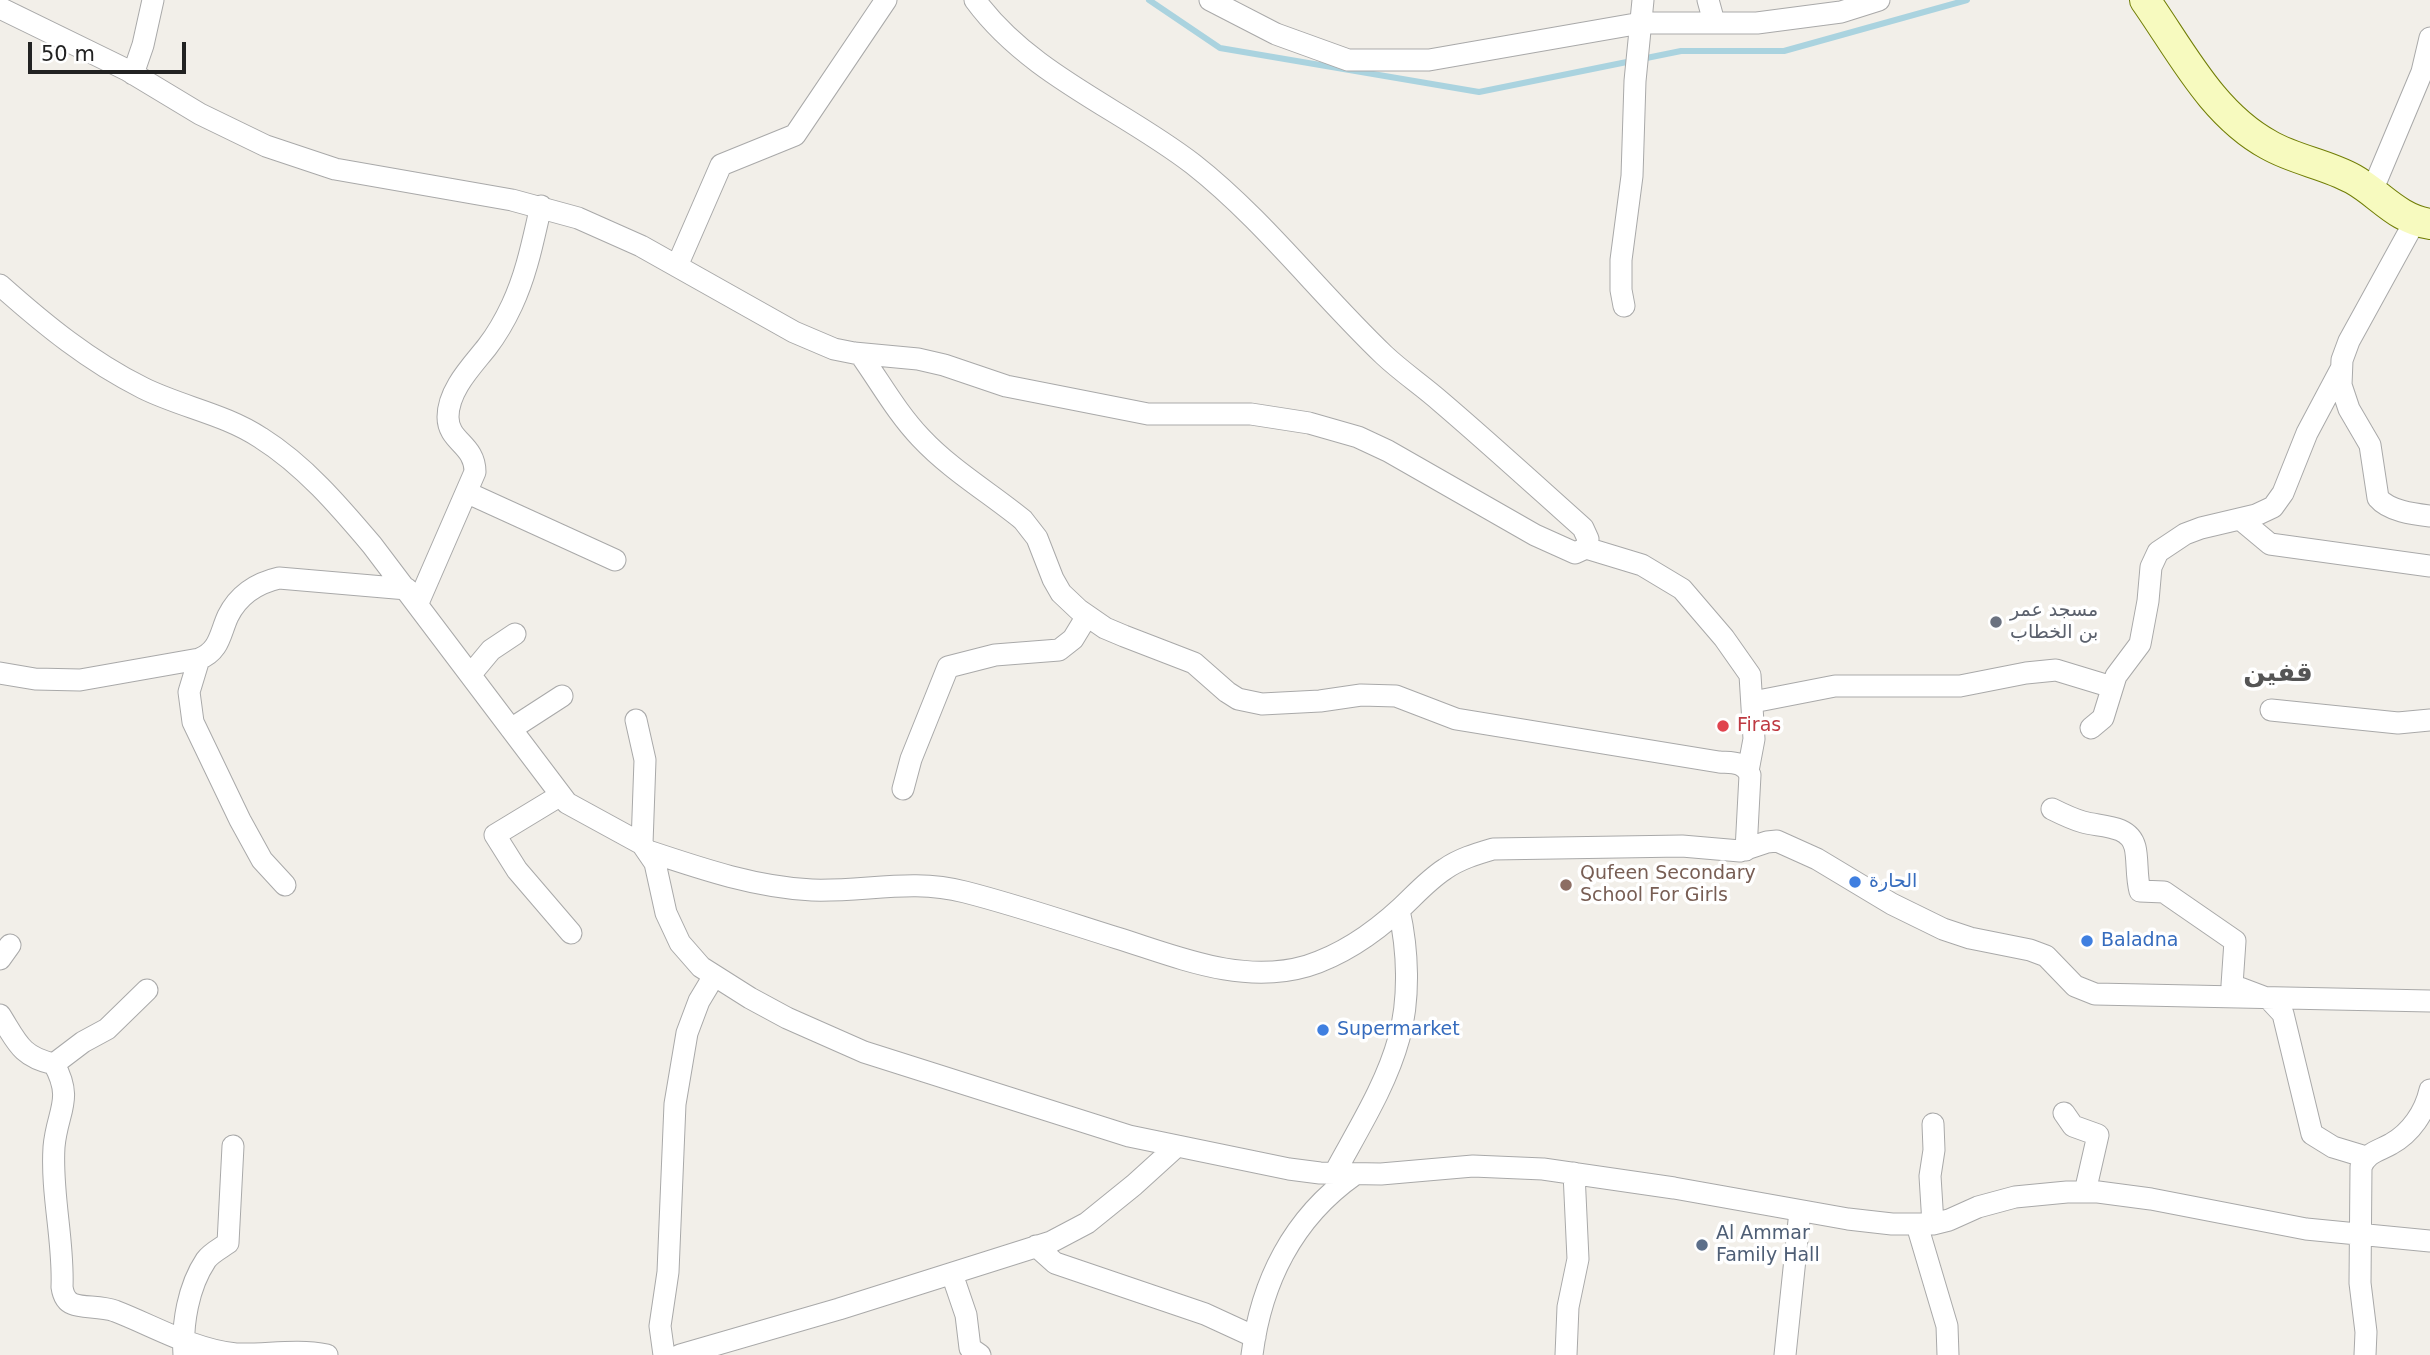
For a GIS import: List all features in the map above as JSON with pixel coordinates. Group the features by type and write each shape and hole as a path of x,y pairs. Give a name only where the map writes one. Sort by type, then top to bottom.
{"street":[{"path":"133,74 153,0"},
{"path":"677,266 721,165 795,135 886,0"},
{"path":"975,0 997,26 1031,56 1109,110 1169,147 1216,183 1386,356 1583,528 1588,539 1586,548"},
{"path":"1210,0 1276,34 1349,60 1430,60 1641,23 1757,23 1841,12 1879,0"},
{"path":"1624,306 1620,260 1632,176 1635,81 1643,0"},
{"path":"1708,0 1714,22"},
{"path":"2091,728 2100,722 2105,714 2112,687 2124,664 2140,644 2151,567 2158,552 2193,531 2266,512 2280,498 2307,433 2341,369 2349,341 2423,222 2393,209 2372,191 2340,172 2275,149 2244,128 2210,94 2145,0"},
{"path":"0,8 133,74 233,131 300,159 370,177 541,206 610,230 794,332 834,349 918,359 1006,386 1148,414 1251,414 1309,423 1357,437 1388,451 1545,541 1575,553 1586,548 1642,565 1682,589 1724,638 1749,675 1754,739 1748,771 1750,801 1746,850"},
{"path":"2372,191 2422,72 2430,38"},
{"path":"412,596 474,477 475,463 469,449 455,437 450,428 450,406 460,383 505,319 523,280 541,206"},
{"path":"0,285 57,335 114,373 174,402 240,426 278,449 344,513 412,596 569,804 645,848 732,878 792,888 845,890 896,884 943,887 1180,958 1225,970 1245,972 1287,970 1327,958 1363,937 1399,910 1446,868 1493,849 1682,846 1728,851 1746,850 1767,842 1783,843 1850,877 1917,918 1970,939 2046,956 2067,979 2085,991 2102,994 2269,999 2430,1001"},
{"path":"860,354 920,437 1031,528 1053,579 1067,598 1087,616 1124,636 1194,663 1227,692 1251,702 1279,704 1361,695 1396,696 1456,719 1738,763 1748,771"},
{"path":"2341,369 2344,397 2370,445 2378,498 2399,510 2430,516"},
{"path":"468,493 615,560"},
{"path":"2240,519 2270,544 2430,566"},
{"path":"0,673 35,679 80,680 199,659 209,654 217,645 235,604 245,593 267,581 292,578 412,596"},
{"path":"903,789 911,759 948,667 995,655 1059,650 1073,639 1087,616"},
{"path":"471,674 491,650 514,634"},
{"path":"199,659 189,692 193,722 262,860 285,885"},
{"path":"1753,702 1835,685 1960,686 2056,670 2112,687"},
{"path":"511,729 562,696"},
{"path":"2271,710 2398,723 2430,720"},
{"path":"636,720 645,760 645,848 659,874 666,913 672,929 690,956 714,976 787,1018 864,1052 1112,1132 1289,1169 1344,1174 1473,1166 1509,1167 1574,1173 1674,1188 1848,1219 1925,1224 2000,1200 2036,1194 2085,1192 2128,1195 2261,1222 2430,1241"},
{"path":"561,795 495,835 517,870 571,933"},
{"path":"2052,809 2082,822 2110,826 2129,836 2134,847 2140,891 2164,892 2235,942 2232,985 2269,999 2283,1014 2312,1134 2333,1147 2367,1157"},
{"path":"1036,1246 1055,1263 1205,1314 1254,1346 1266,1292 1284,1251 1309,1214 1344,1174 1373,1099 1393,1057 1404,1018 1406,985 1399,910"},
{"path":"664,1355 660,1326 668,1272 675,1104 687,1033 699,1001 714,976"},
{"path":"0,1015 19,1045 35,1060 54,1064 83,1042 107,1029 146,990"},
{"path":"54,1064 65,1094 54,1149 64,1297 73,1304 107,1309 183,1347 235,1354 293,1351 327,1355"},
{"path":"2365,1355 2366,1332 2360,1283 2360,1171 2367,1157 2396,1141 2412,1126 2430,1090"},
{"path":"2064,1113 2073,1126 2098,1135 2085,1192"},
{"path":"1933,1124 1934,1150 1925,1224 1947,1326 1948,1355"},
{"path":"183,1347 191,1290 207,1258 228,1243 233,1146"},
{"path":"680,1355 952,1273 1068,1234 1084,1225 1134,1185 1177,1146"},
{"path":"1566,1355 1567,1307 1578,1259 1574,1173"},
{"path":"1785,1355 1800,1211"},
{"path":"952,1273 966,1315 970,1348 980,1355"}],"waterway":[{"path":"1149,0 1220,48 1479,92 1681,51 1784,51 1967,0"}],"place":[{"name":"مسجد عمر بن الخطاب","path":"1996,622"},
{"name":"Firas","path":"1723,726"},
{"name":"الحارة","path":"1855,882"},
{"name":"Qufeen Secondary School For Girls","path":"1566,885"},
{"name":"Baladna","path":"2087,941"},
{"name":"Supermarket","path":"1323,1030"},
{"name":"Al Ammar Family Hall","path":"1702,1245"}],"district":[{"name":"قفين","path":"2278,674"}]}
